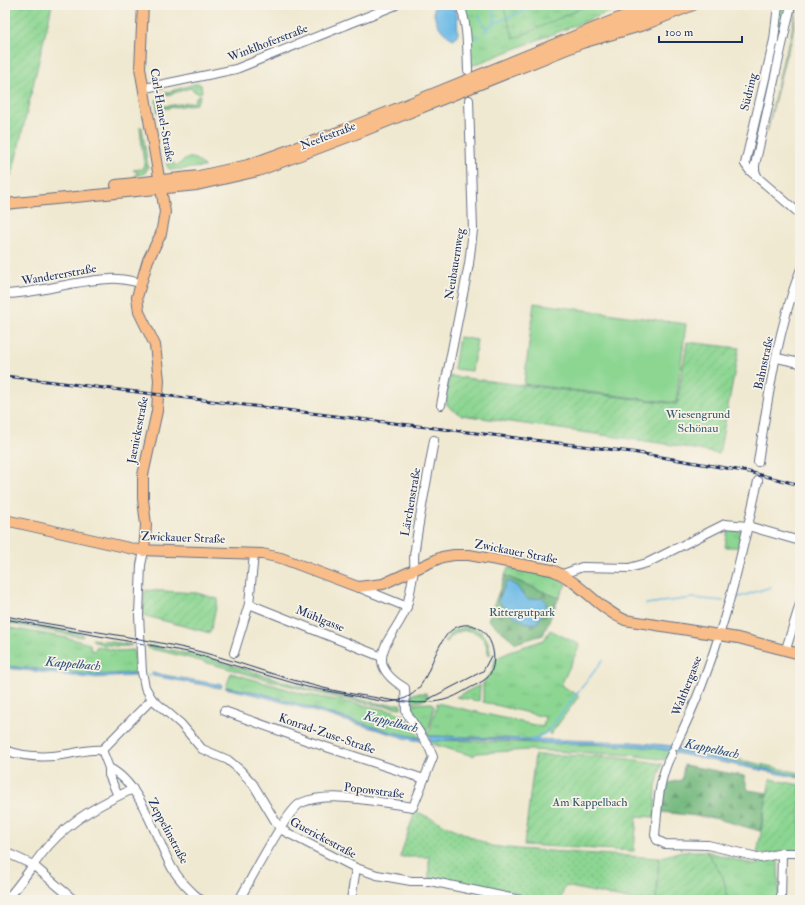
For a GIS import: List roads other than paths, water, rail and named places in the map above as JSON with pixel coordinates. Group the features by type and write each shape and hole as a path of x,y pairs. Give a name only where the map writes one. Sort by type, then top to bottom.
{"highway":[{"name":"Neefestraße","path":"594,34 671,5"}],"main road":[{"name":"Carl-Hamel-Straße","path":"143,5 140,68 145,88 161,184"},
{"path":"594,34 650,5"},
{"name":"Neefestraße","path":"5,198 161,184 197,185 258,171 361,132 582,42 594,34 644,25 693,5"},
{"name":"Neefestraße","path":"5,204 161,184"},
{"name":"Jaenickestraße","path":"144,551 146,525 142,499 143,475 157,411 160,380 155,344 138,308 138,293 148,260 162,228 165,212 161,184"},
{"name":"Zwickauer Straße","path":"5,520 144,551 254,554 281,558 358,587 383,584 442,557 469,555 552,570 563,574 611,614 625,620 720,635 800,654"}],"street":[{"name":"Winklhoferstraße","path":"145,88 236,69 396,5"},
{"path":"460,5 466,33 468,70"},
{"name":"Südring","path":"778,5 774,40 745,160 746,167 800,214"},
{"name":"Südring","path":"758,178 755,171 756,165 791,5"},
{"name":"Neubauernweg","path":"441,405 469,264 473,230 469,100"},
{"name":"Bahnstraße","path":"758,462 772,376 793,289 800,271"},
{"name":"Wandererstraße","path":"5,294 35,292 79,282 102,279 115,279 141,283"},
{"path":"777,358 800,363"},
{"name":"Lärchenstraße","path":"414,569 415,548 434,440"},
{"path":"720,635 758,482"},
{"path":"563,574 587,568 629,568 647,563 721,525 748,526 800,541"},
{"name":"Guerickestraße","path":"144,551 139,599 142,675 144,687 152,699 181,724 202,749 228,760 240,770 253,784 280,829 356,868 391,878 430,881 520,900"},
{"path":"234,653 252,605 254,554"},
{"path":"382,657 386,646 403,618 407,607 414,569"},
{"name":"Zwickauer Straße","path":"358,587 407,607"},
{"path":"786,650 800,604"},
{"name":"Mühlgasse","path":"252,605 382,657"},
{"name":"Walthergasse","path":"720,635 690,717 673,750 662,777 659,790 655,835 657,840 665,844 708,845 761,858 782,853"},
{"name":"Popowstraße","path":"239,900 280,829 300,803 320,798 346,798 413,807 433,757 430,746 406,712 405,688 394,681 388,674 382,657"},
{"path":"5,750 36,756 68,754 89,749 102,750 152,699"},
{"name":"Konrad-Zuse-Straße","path":"224,711 308,741 424,779"},
{"name":"Zeppelinstraße","path":"102,750 109,768 109,775 118,796 133,789"},
{"name":"Zeppelinstraße","path":"109,768 115,771 133,789 173,869 201,900"},
{"path":"6,900 50,844 70,825 93,808 118,796"},
{"path":"5,852 33,865 74,900"},
{"path":"782,900 782,853 800,853"},
{"path":"351,900 356,868"}],"water":[{"path":"435,5 451,5 457,15 458,34 454,39 445,34 438,25 434,15"},
{"path":"507,581 517,586 522,594 528,599 542,598 546,601 546,608 537,623 521,620 498,601"},
{"path":"5,666 94,675 135,673 136,676 90,678 6,668"},
{"path":"152,673 222,685 221,688 153,676"},
{"path":"225,688 261,693 388,731 420,738 421,741 408,739 265,697"},
{"path":"429,736 631,742 672,746 670,751 624,745 459,739 430,742"},
{"path":"675,749 800,776 800,778 675,753"}],"waterway":[{"path":"484,32 494,23 495,20 495,14 490,5"},
{"path":"495,23 538,5"},
{"path":"479,16 487,30"},
{"path":"476,39 479,36"},
{"path":"736,598 771,587"},
{"path":"646,604 693,598 723,601"},
{"path":"532,740 546,733 603,660"},
{"name":"Kappelbach","path":"146,675 154,675"}],"tram line":[{"path":"5,616 166,644 234,661 293,680 324,688 356,695 390,700 399,701 417,703 435,702 455,696 487,678 494,663 492,646 484,632 477,627 470,625 459,626 451,631 444,639 423,682 417,690 410,696 402,699 398,701 386,702 307,687 188,652 5,619"},
{"path":"427,700 483,671 491,656"}],"railway":[{"path":"5,376 632,452 749,472 800,485"}],"park label":[{"name":"Wiesengrund Schönau","path":"698,421"},
{"name":"Rittergutpark","path":"522,612"},
{"name":"Am Kappelbach","path":"590,802"}]}
